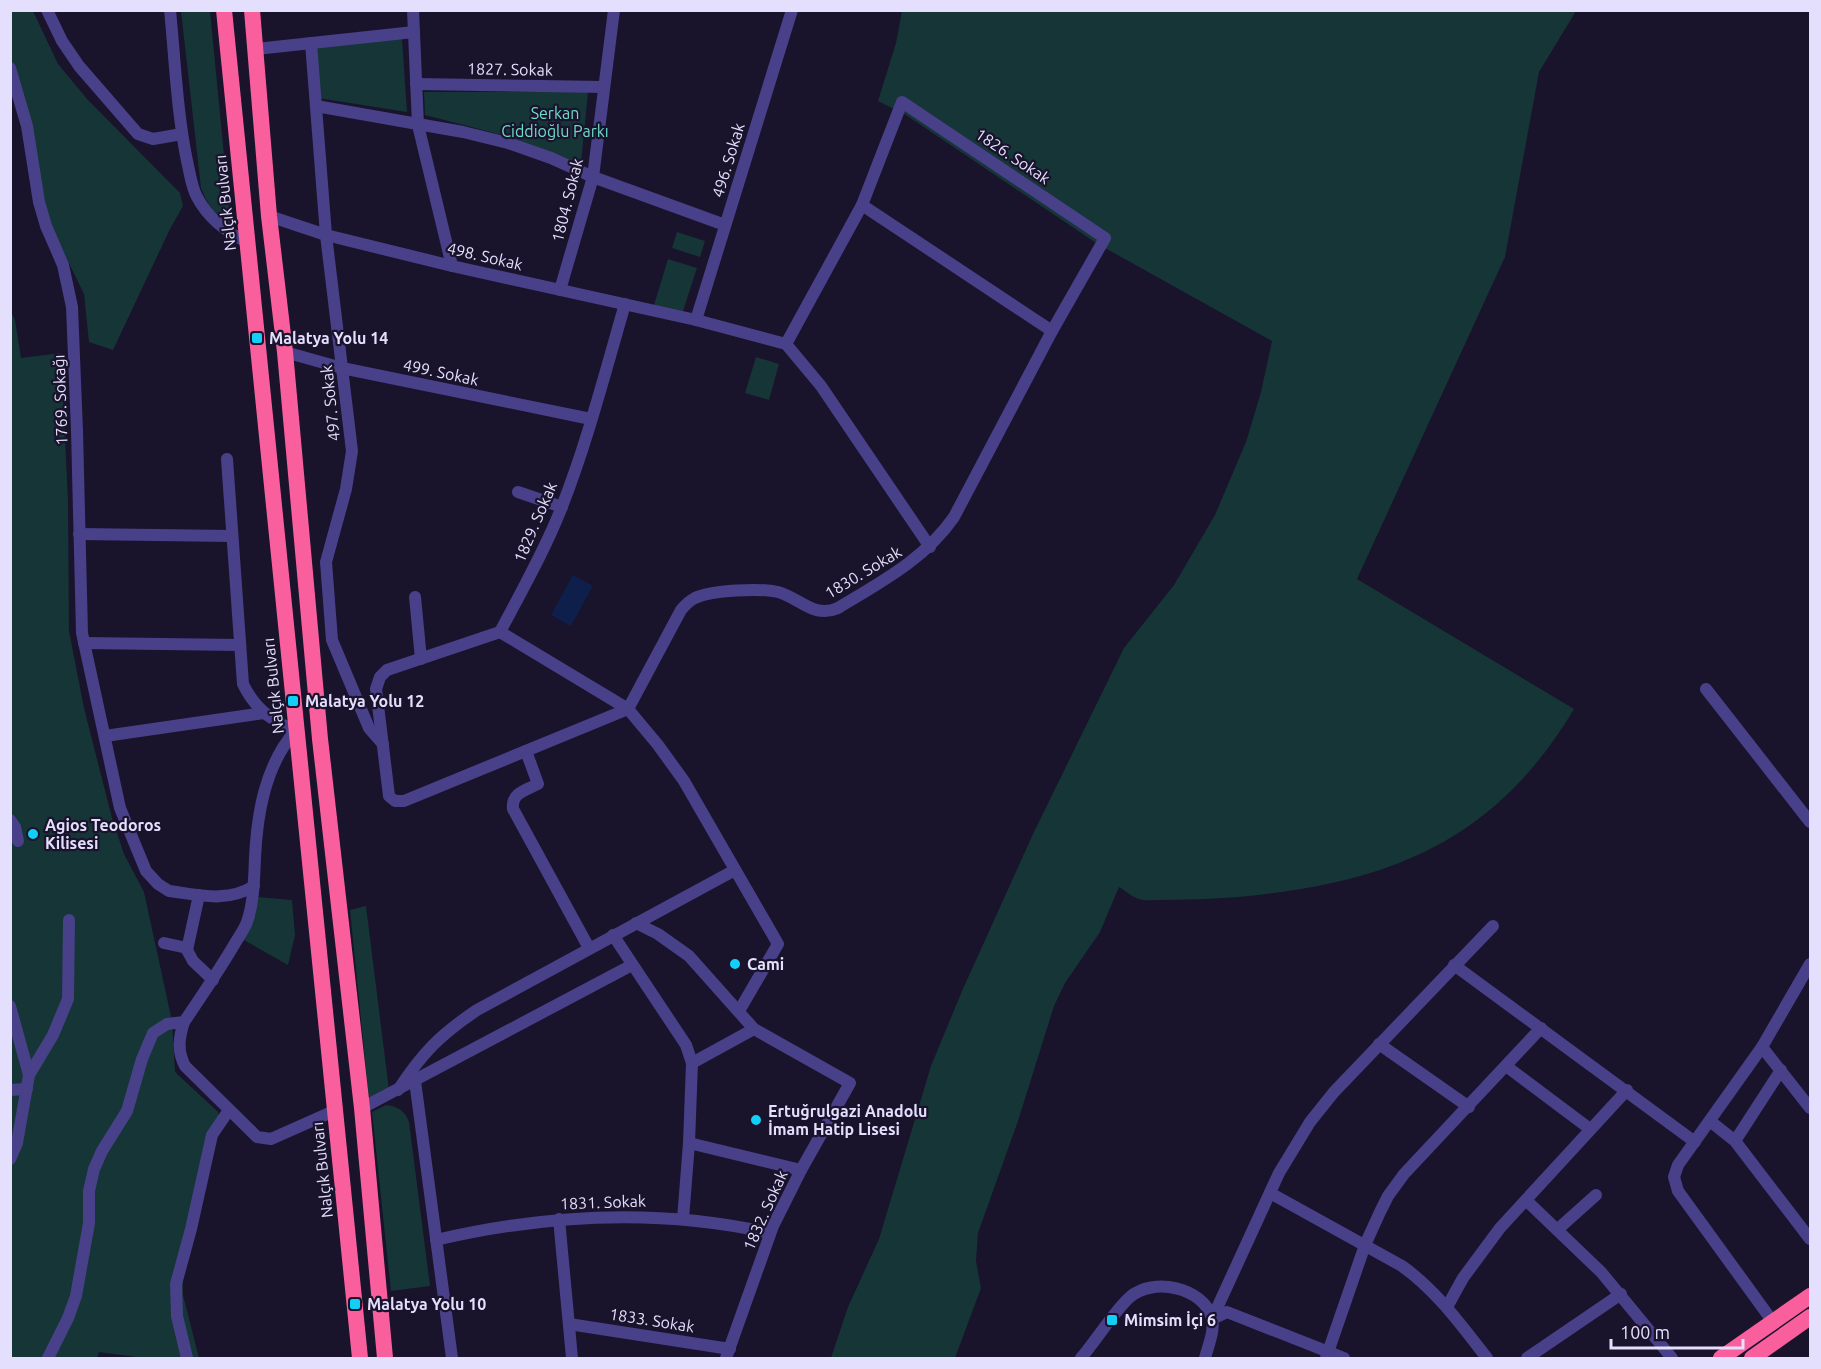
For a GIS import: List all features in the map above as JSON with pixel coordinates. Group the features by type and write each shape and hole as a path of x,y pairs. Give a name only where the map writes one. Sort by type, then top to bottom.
{"highway":[{"name":"Nalçık Bulvarı","path":"224,10 360,1359"},
{"path":"252,10 269,216 285,352 320,739 362,1108 385,1359"},
{"path":"1721,1359 1810,1296"},
{"path":"1752,1359 1810,1317"}],"street":[{"path":"47,10 74,61 138,134 153,139 182,134"},
{"path":"170,10 182,134 193,189 203,206 222,227 247,242"},
{"path":"412,10 418,125 452,266"},
{"name":"1804. Sokak","path":"560,290 593,177 614,10"},
{"name":"496. Sokak","path":"696,320 792,10"},
{"path":"256,49 414,32"},
{"name":"497. Sokak","path":"311,43 326,235 352,451 346,489 326,562 332,640 369,728 383,744"},
{"name":"1769. Sokağı","path":"10,68 28,135 39,202 46,226 63,265 69,289 74,325 82,633 120,808 146,871 158,884 169,891 217,897 233,896 254,886"},
{"name":"1827. Sokak","path":"416,84 603,87"},
{"name":"1826. Sokak","path":"862,205 902,102 1105,238"},
{"path":"316,106 463,132 508,143 725,225"},
{"path":"930,547 821,386 786,344 862,205 1052,331"},
{"name":"498. Sokak","path":"269,216 326,235 452,266 696,320 786,344"},
{"name":"1830. Sokak","path":"628,709 681,610 693,599 746,590 768,590 785,594 812,610 828,612 911,563 930,547 954,517 1052,331 1105,238"},
{"name":"1829. Sokak","path":"500,633 535,567 562,507 625,304"},
{"name":"499. Sokak","path":"285,352 342,368 591,419"},
{"path":"227,459 243,684 250,698 264,713 277,722 296,730 278,753 263,795 256,836 254,886 247,922 213,980 184,1022 179,1044 183,1061 189,1070 253,1134 267,1139 334,1111"},
{"path":"518,492 562,507"},
{"path":"79,534 232,536"},
{"path":"415,597 422,658"},
{"path":"628,709 404,801 398,802 389,796 376,689 380,677 387,670 500,633 628,709 684,781 778,944 739,1011"},
{"path":"84,644 240,645"},
{"path":"1706,689 1810,822"},
{"path":"105,736 264,713"},
{"path":"526,751 538,784 515,796 512,801 513,809 589,948"},
{"path":"10,820 15,826 18,841"},
{"path":"398,1090 424,1053 447,1031 477,1010 735,870"},
{"path":"199,895 187,948 190,957 213,980"},
{"path":"10,1159 17,1143 29,1075 53,1035 68,999 69,920"},
{"path":"636,922 669,940 689,956 754,1029 692,1063"},
{"path":"1212,1319 1270,1193 1310,1122 1334,1092 1493,926"},
{"path":"613,935 686,1045 692,1063 683,1218"},
{"path":"164,943 187,948"},
{"path":"1773,1322 1676,1187 1674,1178 1676,1169 1762,1047 1810,964"},
{"path":"362,1108 632,965"},
{"path":"1454,965 1695,1142"},
{"path":"10,1006 29,1075"},
{"path":"48,1359 76,1296 89,1223 89,1191 98,1160 127,1111 142,1059 153,1033 167,1024 184,1022"},
{"path":"1327,1355 1365,1245 1383,1204 1395,1185 1541,1028"},
{"name":"1832. Sokak","path":"728,1354 770,1233 801,1170 850,1083 754,1029"},
{"path":"1379,1044 1469,1107"},
{"path":"1762,1047 1810,1108"},
{"path":"1506,1066 1590,1130"},
{"path":"1735,1141 1781,1070"},
{"path":"415,1081 452,1359"},
{"path":"10,1090 27,1089"},
{"path":"1447,1307 1471,1266 1500,1228 1627,1090"},
{"path":"187,1359 176,1305 177,1275 191,1229 212,1135 229,1110"},
{"path":"1710,1121 1735,1141 1810,1239"},
{"path":"689,1143 801,1170"},
{"path":"1270,1193 1413,1274 1447,1307 1487,1359"},
{"path":"1558,1229 1596,1195"},
{"path":"1526,1200 1558,1229 1621,1294 1672,1359"},
{"name":"1831. Sokak","path":"436,1240 494,1228 611,1216 683,1218 770,1233"},
{"path":"559,1220 572,1359"},
{"path":"1082,1359 1129,1298 1145,1289 1169,1287 1189,1294 1202,1303 1212,1319 1213,1329 1205,1359"},
{"path":"1527,1359 1621,1294"},
{"path":"1212,1319 1227,1312 1327,1355 1344,1359"},
{"name":"1833. Sokak","path":"569,1324 728,1354"}],"green space":[{"path":"10,11 33,11 58,64 87,99 180,193 183,206 113,350 89,342 84,294 45,214 11,61"},
{"path":"181,11 210,11 231,227 213,210 201,188"},
{"path":"902,11 1576,11 1539,72 1505,257 1357,579 1574,709 1543,755 1509,793 1472,824 1432,848 1389,867 1343,881 1239,897 1141,900 1119,887 1100,932 1065,983 1054,1006 1018,1121 978,1233 976,1261 981,1288 955,1358 831,1358 848,1307 879,1239 931,1066 962,991 1033,834 1124,648 1174,585 1215,515 1246,442 1261,392 1272,341 1096,243 906,115 878,101 896,43"},
{"path":"402,39 407,112 318,98 317,47"},
{"name":"Serkan Ciddioğlu Parkı","path":"424,92 588,92 581,164 506,136 425,115"},
{"path":"677,232 705,241 700,257 672,248"},
{"path":"668,259 697,268 682,314 654,305"},
{"path":"10,310 15,320 21,358 61,353 68,501 69,631 84,708 112,818 124,854 144,892 172,1021 175,1072 218,1112 222,1128 215,1136 183,1280 183,1295 199,1358 144,1358 99,1352 97,1358 11,1358"},
{"path":"756,357 779,364 769,400 745,393"},
{"path":"258,897 292,900 295,935 288,965 244,940"},
{"path":"366,906 389,1090 369,1099 350,910"},
{"path":"386,1105 400,1110 409,1122 430,1286 391,1291 372,1112"}],"water":[{"path":"573,575 593,586 571,626 551,615"}],"place":[{"name":"Malatya Yolu 14","path":"257,338"},
{"name":"Malatya Yolu 12","path":"293,701"},
{"name":"Agios Teodoros Kilisesi","path":"33,834"},
{"name":"Cami","path":"735,964"},
{"name":"Ertuğrulgazi Anadolu İmam Hatip Lisesi","path":"756,1120"},
{"name":"Malatya Yolu 10","path":"355,1304"},
{"name":"Mimsim İçi 6","path":"1112,1320"}]}
